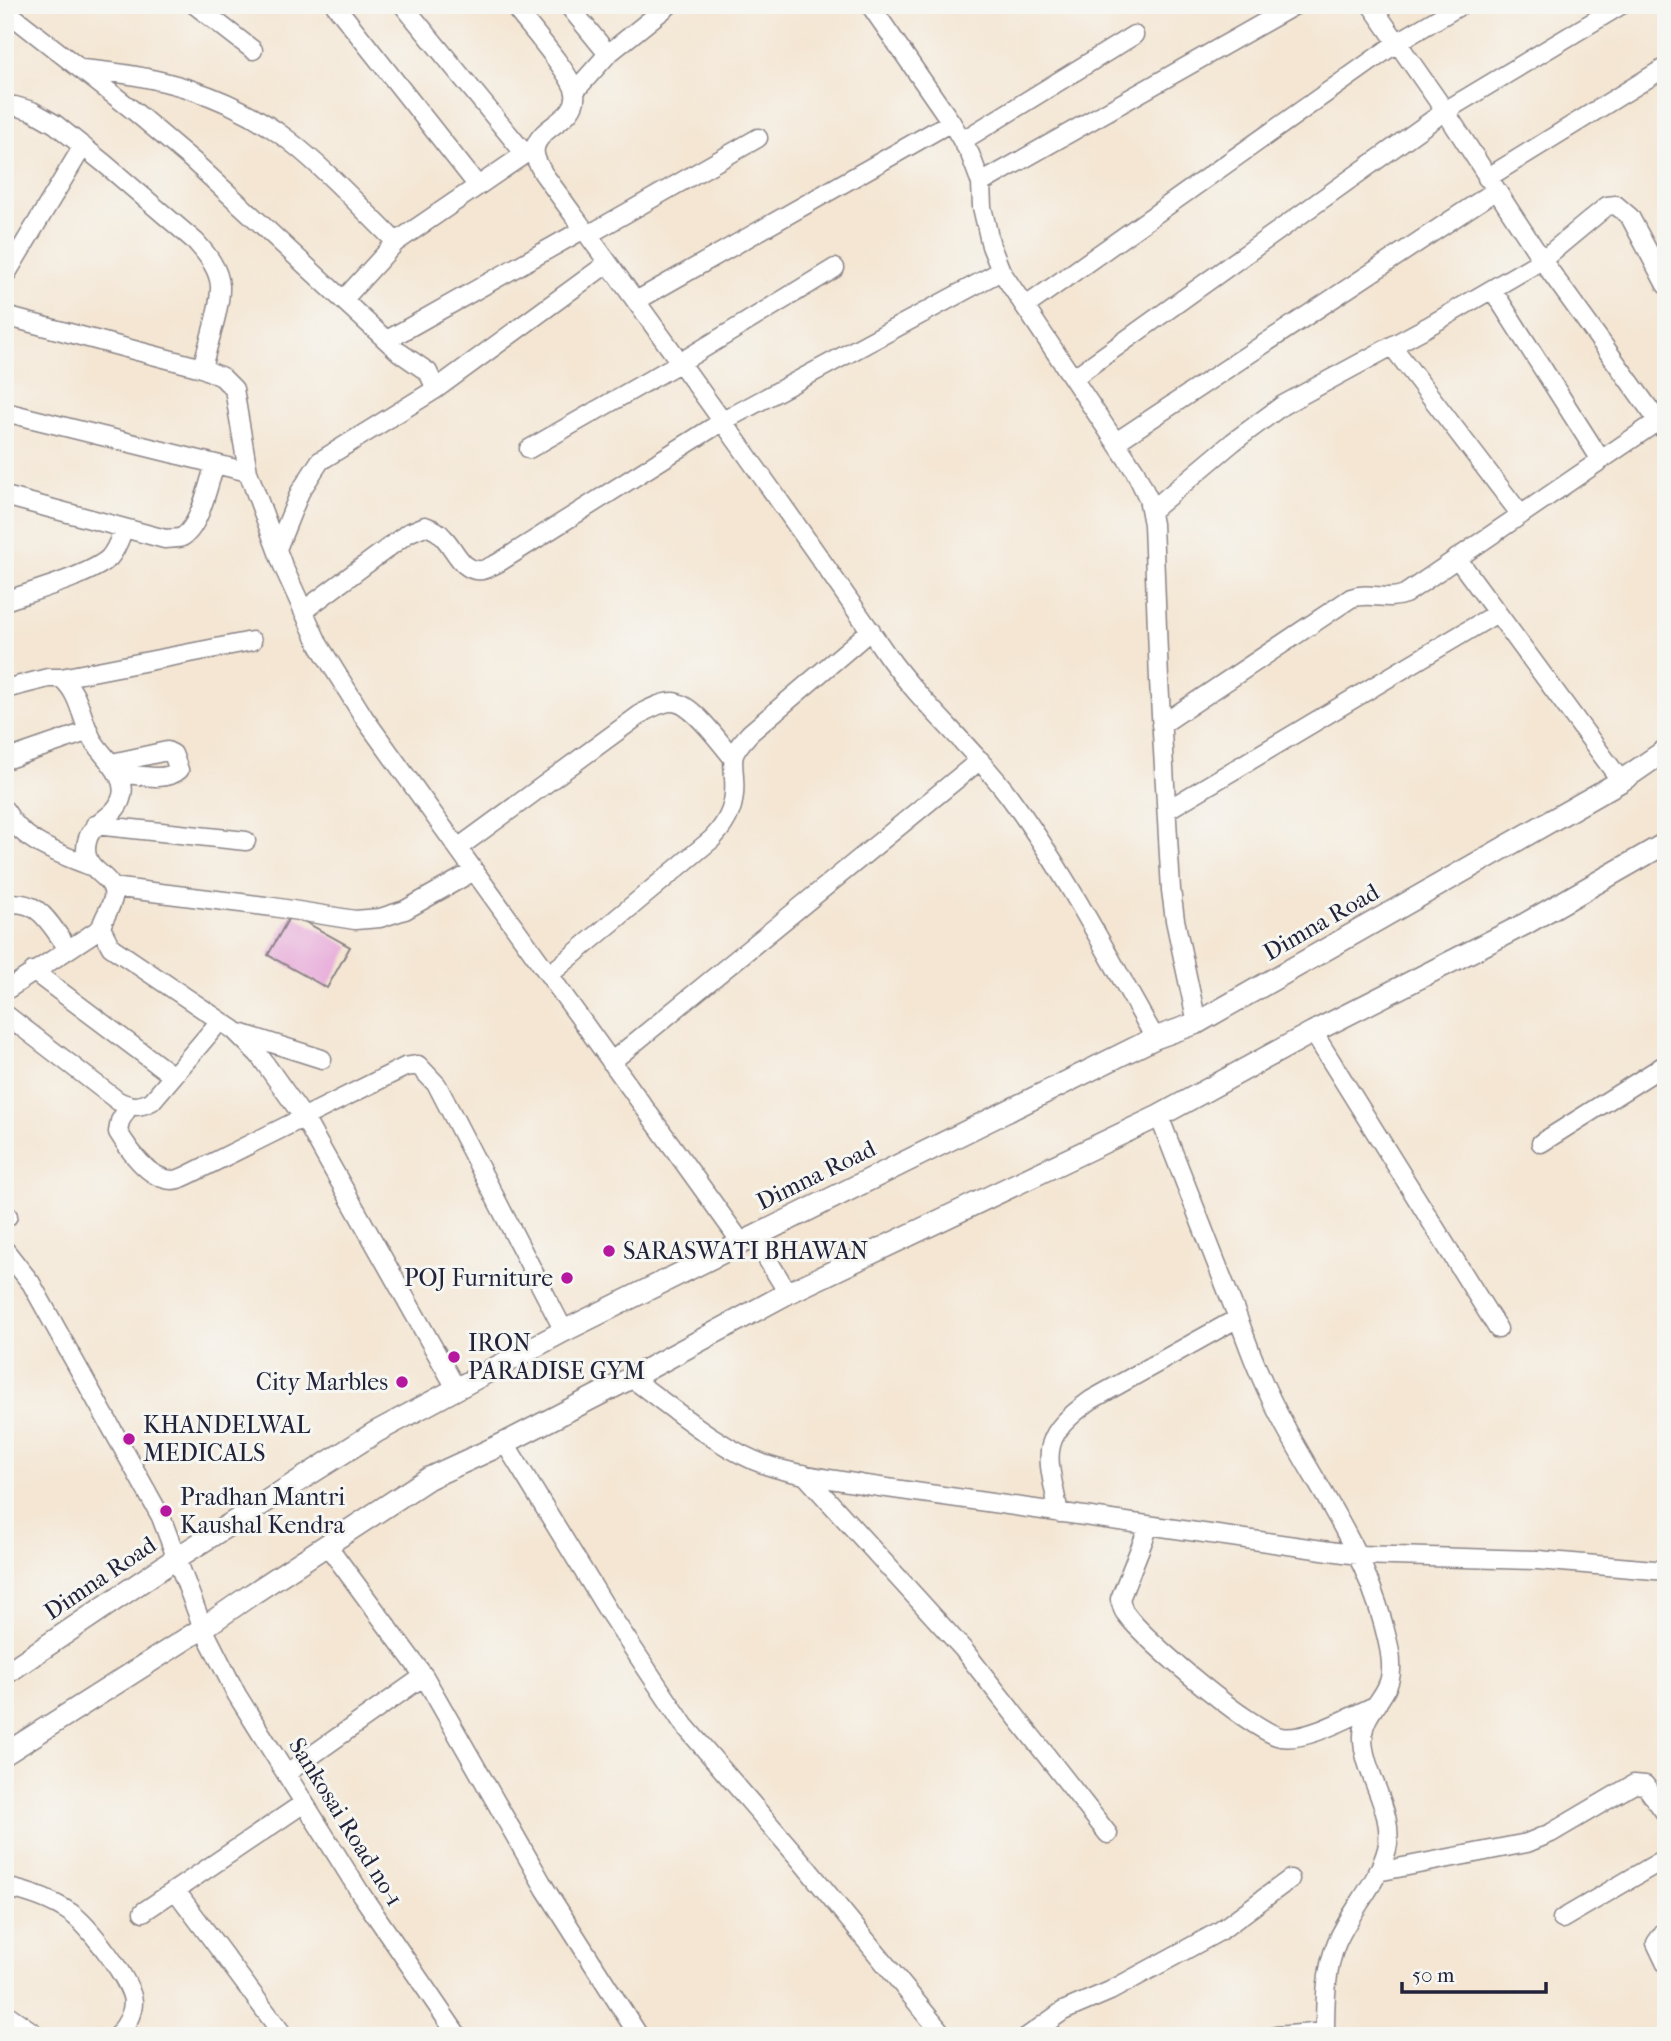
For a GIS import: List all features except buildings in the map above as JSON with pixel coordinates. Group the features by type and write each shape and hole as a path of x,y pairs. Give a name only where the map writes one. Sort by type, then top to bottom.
{"street":[{"path":"195,5 253,50"},
{"path":"335,5 478,186"},
{"path":"403,5 530,150 543,173 917,693 1009,795 1058,868 1155,1038"},
{"path":"344,299 384,253 530,150 568,113 575,101 575,91 567,76 513,5"},
{"path":"568,5 607,54"},
{"path":"575,91 607,54 669,5"},
{"path":"870,5 962,141 981,183 982,207 991,246 1001,271 1135,471 1148,498 1156,557 1161,725 1175,920 1198,1023"},
{"path":"981,183 1295,5"},
{"path":"1161,725 1351,597 1364,593 1391,600 1405,594 1601,460 1662,427 1542,260 1445,111 1371,5"},
{"path":"1026,306 1398,42 1461,5"},
{"path":"1073,378 1445,111 1621,5"},
{"path":"5,10 82,69 192,160 399,352 428,372 436,388"},
{"path":"962,141 1135,35"},
{"path":"1116,442 1666,67"},
{"path":"82,69 150,77 223,101 250,114 311,159 397,242"},
{"path":"5,106 32,111 55,124 196,242 212,262 220,286 202,368"},
{"path":"636,301 951,122"},
{"path":"387,340 758,138"},
{"path":"5,276 83,146"},
{"path":"1151,511 1233,442 1283,405 1542,260 1607,206 1616,205 1630,217 1666,285"},
{"path":"277,549 300,492 320,461 436,388 608,263"},
{"path":"529,449 681,362 835,268"},
{"path":"303,611 408,533 425,526 437,530 469,568 481,570 498,563 723,421 1001,271"},
{"path":"1492,289 1601,460"},
{"path":"5,316 202,368 222,377 234,390 248,471 277,549 319,645 365,719 611,1062 788,1293"},
{"path":"1392,346 1521,515"},
{"path":"5,412 248,471"},
{"path":"5,496 165,539 182,537 200,512 215,464"},
{"path":"5,601 99,565 117,547 124,528"},
{"path":"1457,558 1621,782"},
{"path":"1167,810 1497,613"},
{"path":"549,975 712,839 725,825 731,813 735,794 733,758 739,745 871,630"},
{"path":"5,690 48,678 61,678 252,641"},
{"path":"61,678 71,686 93,741 115,768 123,791 121,802 95,825 88,838 86,852 90,866"},
{"path":"458,848 645,711 660,704 675,701 688,709 733,758"},
{"path":"5,760 89,731"},
{"name":"Dimna Road","path":"5,1674 178,1557 376,1432 564,1331 747,1239 1155,1038 1198,1023 1621,782 1666,750"},
{"path":"611,1062 980,760"},
{"path":"5,810 16,827 44,847 90,866 105,877 112,887 114,897 100,928 5,991"},
{"path":"95,825 246,841"},
{"path":"5,1754 203,1628 429,1478 505,1443 788,1293 1158,1116 1313,1032 1525,924 1666,843"},
{"path":"112,887 273,906 355,920 380,918 405,910 474,871"},
{"path":"5,904 28,903 38,910 68,948"},
{"path":"100,928 111,947 227,1026 259,1055 304,1118 456,1388"},
{"path":"33,971 173,1076"},
{"path":"5,1014 118,1101 129,1106 142,1107 152,1101 173,1076 227,1026"},
{"path":"227,1026 322,1059"},
{"path":"1313,1032 1499,1329"},
{"path":"1541,1143 1666,1064"},
{"path":"129,1106 120,1121 118,1132 143,1165 157,1175 172,1180 188,1175 405,1067 418,1065 437,1086 564,1331"},
{"path":"1158,1116 1261,1377 1292,1440 1334,1508 1358,1555 1375,1596 1390,1653 1392,1671 1388,1688 1363,1726 1362,1738 1364,1752 1381,1798 1388,1837 1385,1854 1336,1943 1328,1980 1325,2034 1276,2036"},
{"name":"Sankosai Road no-1","path":"5,1250 31,1283 161,1517 203,1628 237,1695 360,1894 458,2036"},
{"path":"1059,1513 1048,1448 1057,1430 1072,1413 1238,1318"},
{"path":"631,1378 724,1444 766,1465 804,1474 1358,1555 1538,1560 1666,1571"},
{"path":"505,1443 608,1611 684,1726 794,1853 944,2036"},
{"path":"804,1474 963,1649 1108,1834"},
{"path":"1149,1526 1120,1599 1124,1612 1143,1634 1248,1722 1282,1738 1301,1737 1377,1705"},
{"path":"327,1545 424,1676 546,1889 639,2036"},
{"path":"287,1773 424,1676"},
{"path":"1377,1872 1527,1843 1551,1833 1634,1784 1645,1785 1666,1814"},
{"path":"143,1912 304,1803"},
{"path":"1562,1919 1666,1858"},
{"path":"1028,2036 1063,2011 1110,1991 1220,1931 1290,1879"},
{"path":"5,1887 40,1897 73,1914 126,1979 133,2001 130,2015 117,2036"},
{"path":"176,1891 284,2036"},
{"path":"1666,1930 1661,1933 1656,1944 1666,1964"},
{"path":"5,2013 38,2036"}],"place":[{"name":"SARASWATI BHAWAN","path":"609,1251"},
{"name":"POJ Furniture","path":"567,1278"},
{"name":"IRON PARADISE GYM","path":"454,1357"},
{"name":"City Marbles","path":"402,1382"},
{"name":"KHANDELWAL MEDICALS","path":"129,1439"},
{"name":"Pradhan Mantri Kaushal Kendra","path":"166,1511"}]}
